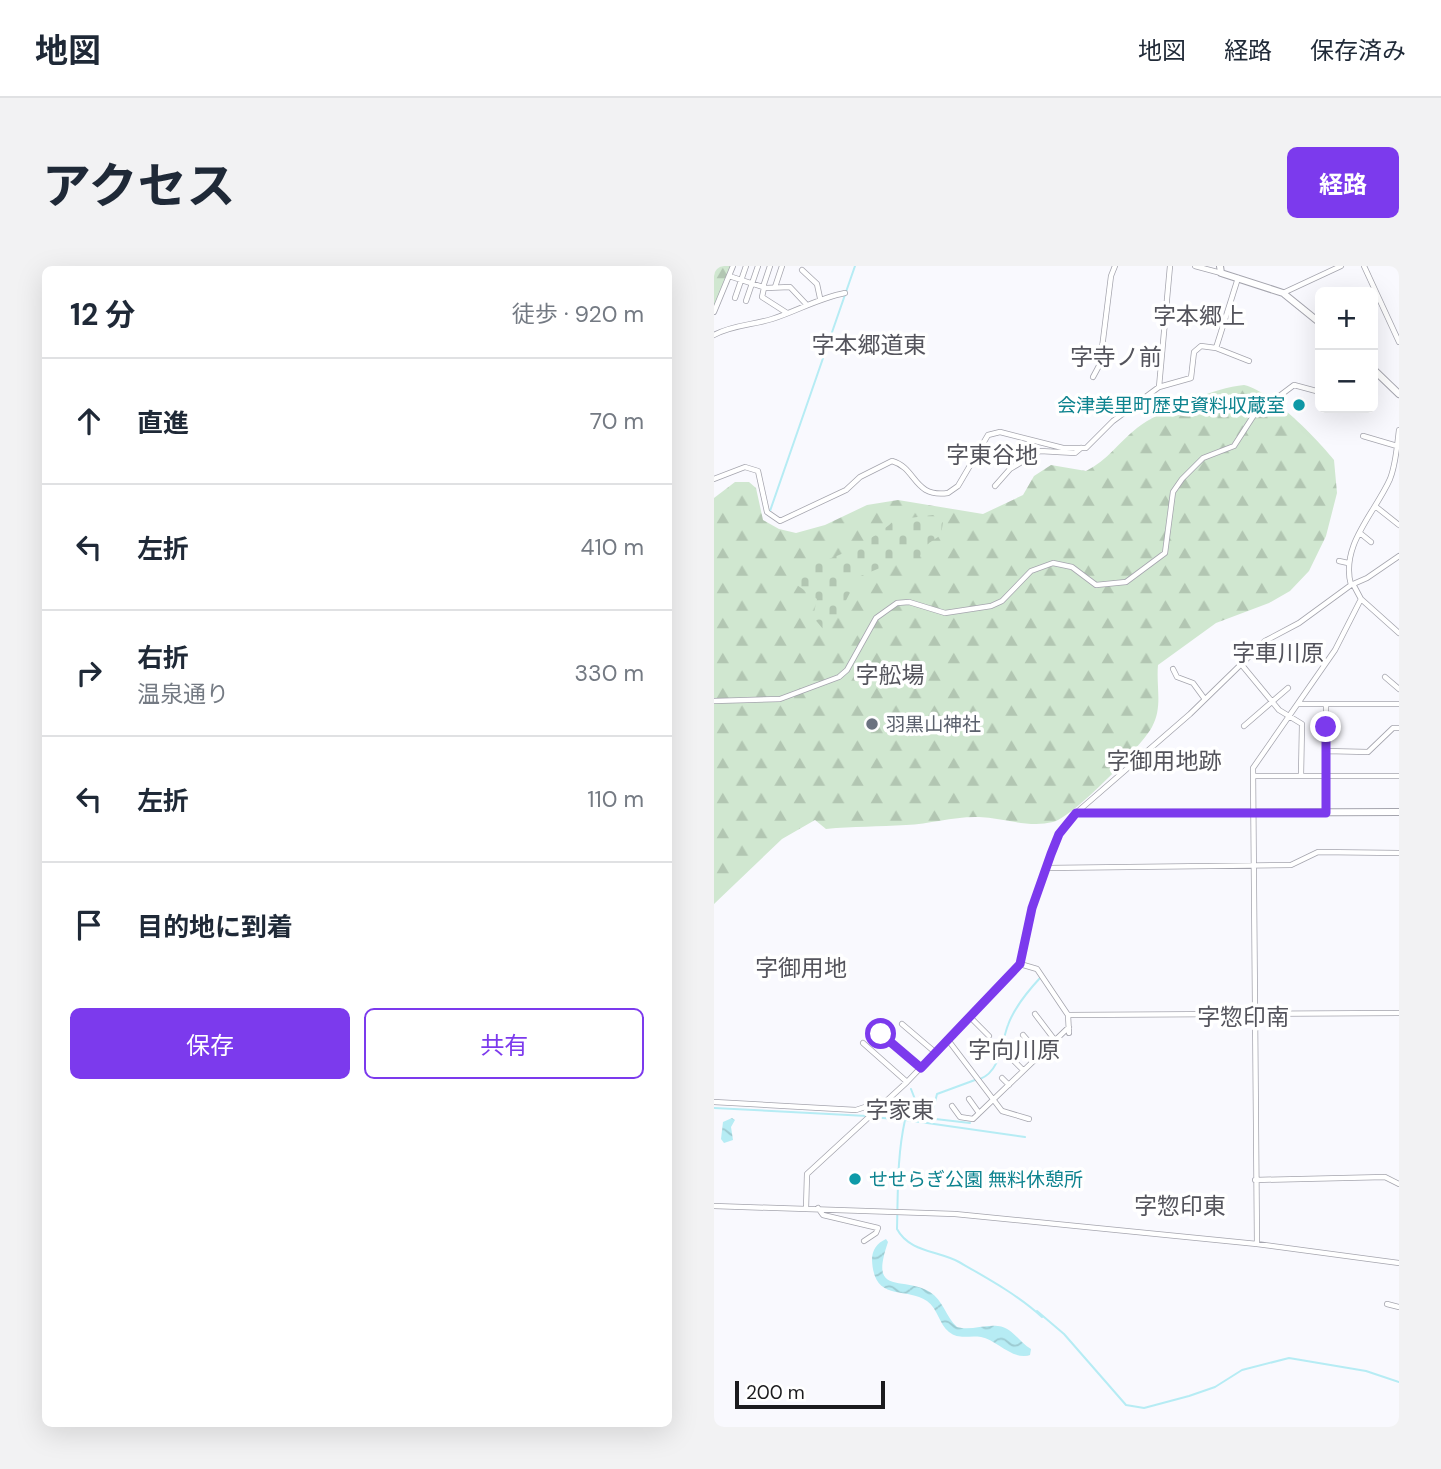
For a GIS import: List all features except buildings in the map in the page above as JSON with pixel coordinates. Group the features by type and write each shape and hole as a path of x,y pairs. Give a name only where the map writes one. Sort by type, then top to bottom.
{"street":[{"path":"714,312 733,266"},
{"path":"736,298 746,266"},
{"path":"747,301 758,266"},
{"path":"775,287 781,268 770,266 762,297 787,313"},
{"path":"1093,377 1100,364 1111,276 1115,266"},
{"path":"1159,387 1170,266"},
{"path":"1195,266 1221,270 1283,293 1315,319"},
{"path":"1283,293 1341,266"},
{"path":"1364,266 1399,342"},
{"path":"802,270 817,284 820,298"},
{"path":"729,276 764,287 790,287 806,304"},
{"path":"1216,348 1238,278"},
{"path":"714,335 787,313 820,298 845,293"},
{"path":"995,486 1010,469 1040,451 1075,453 1092,444 1113,421 1159,387 1191,378 1194,352 1200,346 1216,348 1249,361"},
{"path":"1378,374 1399,393"},
{"path":"714,701 780,699 839,677 847,670 876,618 897,603 909,603 944,613 991,606 1002,601 1031,571 1053,563 1072,567 1096,585 1126,582 1165,553 1173,492 1196,463 1234,446 1254,415 1291,387 1315,391"},
{"path":"1399,430 1396,468 1360,533 1348,563 1352,584 1362,599 1399,633"},
{"path":"714,480 745,467 758,471 767,512 780,522 846,490 860,477 892,461 906,468 915,483 925,490 948,493 958,486 988,435 1000,432 1063,448 1082,448"},
{"path":"1363,436 1396,446"},
{"path":"1375,506 1399,525"},
{"path":"1360,533 1371,542"},
{"path":"806,1209 807,1174 907,1082 1020,964 1032,908 1046,868 1059,834 1076,813 1190,715 1204,698 1265,641 1299,623 1352,584 1367,578 1399,556"},
{"path":"1339,561 1348,563"},
{"path":"1256,1244 1253,768 1335,650 1362,599"},
{"path":"1241,664 1271,700 1302,724 1301,776"},
{"path":"1173,668 1177,677 1195,685 1204,698"},
{"path":"1385,677 1398,684"},
{"path":"1244,726 1287,688"},
{"path":"1298,704 1399,704"},
{"path":"1326,705 1326,813"},
{"path":"1326,751 1368,752 1393,728 1399,728"},
{"path":"1253,776 1399,776"},
{"path":"1076,813 1399,812"},
{"path":"1046,868 1290,865 1318,852 1399,853"},
{"path":"952,1106 960,1117 969,1120 1054,1040 1069,1030 1068,1015 1037,969 1020,964"},
{"path":"1068,1015 1399,1013"},
{"path":"1035,1014 1054,1040"},
{"path":"970,1017 989,1036"},
{"path":"902,1024 936,1053"},
{"path":"881,1034 921,1068"},
{"path":"1023,1035 1039,1054"},
{"path":"948,1040 1002,1111 1029,1119"},
{"path":"863,1043 907,1082"},
{"path":"1009,1056 1023,1070"},
{"path":"1002,1078 1009,1084"},
{"path":"969,1099 979,1113"},
{"path":"714,1102 856,1110 871,1105 876,1110"},
{"path":"1255,1180 1385,1177 1398,1180"},
{"path":"714,1206 955,1214 1256,1244 1399,1264"},
{"path":"818,1208 823,1215 878,1228 876,1233 864,1241"},
{"path":"1387,1304 1399,1307"}],"green space":[{"path":"714,266 731,266 714,306"},
{"path":"1244,385 1280,406 1305,428 1334,460 1337,493 1326,536 1309,571 1290,591 1269,603 1216,623 1158,665 1158,704 1152,727 1106,780 1062,818 1044,824 970,817 915,824 826,829 815,820 782,839 714,904 714,498 735,482 749,482 756,488 763,520 779,529 796,533 825,525 867,505 898,500 983,514 1023,495 1034,476 1051,465 1086,471 1100,462 1137,428 1159,414 1204,395"},
{"path":"933,515 943,522 941,535 929,543 915,563 897,561 858,577 838,616 823,629 813,617 817,599 794,583 800,567 813,560 831,558 856,547 894,520"}],"water":[{"path":"732,1118 735,1120 731,1127 733,1140 724,1143 721,1139 723,1122"},
{"path":"886,1239 888,1242 882,1271 885,1278 930,1292 957,1327 993,1326 1008,1329 1031,1349 1030,1355 1011,1353 981,1337 960,1337 953,1334 946,1329 927,1301 884,1288 874,1273 872,1260 876,1247"}],"waterway":[{"path":"770,511 855,266"},
{"path":"980,1079 992,1070 1014,1012 1040,978"},
{"path":"931,1118 937,1094 975,1080"},
{"path":"911,1089 920,1112 915,1117"},
{"path":"714,1108 867,1116"},
{"path":"872,1117 905,1120 898,1188 897,1229 902,1237 917,1247 959,1262 1013,1294 1042,1317"},
{"path":"915,1121 918,1117 970,1123"},
{"path":"906,1120 1025,1137"},
{"path":"1037,1311 1064,1334 1126,1405 1144,1408 1189,1396 1215,1387 1242,1370 1289,1358 1366,1371 1399,1382"}],"place":[{"name":"会津美里町歴史資料収蔵室","path":"1299,405"},
{"name":"羽黒山神社","path":"872,724"},
{"name":"せせらぎ公園 無料休憩所","path":"855,1179"}],"district":[{"name":"字本郷上","path":"1199,316"},
{"name":"字本郷道東","path":"869,345"},
{"name":"字寺ノ前","path":"1116,357"},
{"name":"字東谷地","path":"992,455"},
{"name":"字車川原","path":"1278,653"},
{"name":"字舩場","path":"890,675"},
{"name":"字御用地跡","path":"1164,761"},
{"name":"字御用地","path":"801,968"},
{"name":"字惣印南","path":"1243,1017"},
{"name":"字向川原","path":"1014,1050"},
{"name":"字家東","path":"900,1110"},
{"name":"字惣印東","path":"1180,1206"}],"route":[{"path":"881,1034 921,1068 1020,964 1032,908 1051,854 1059,834 1076,813 1326,813 1326,727"}]}
